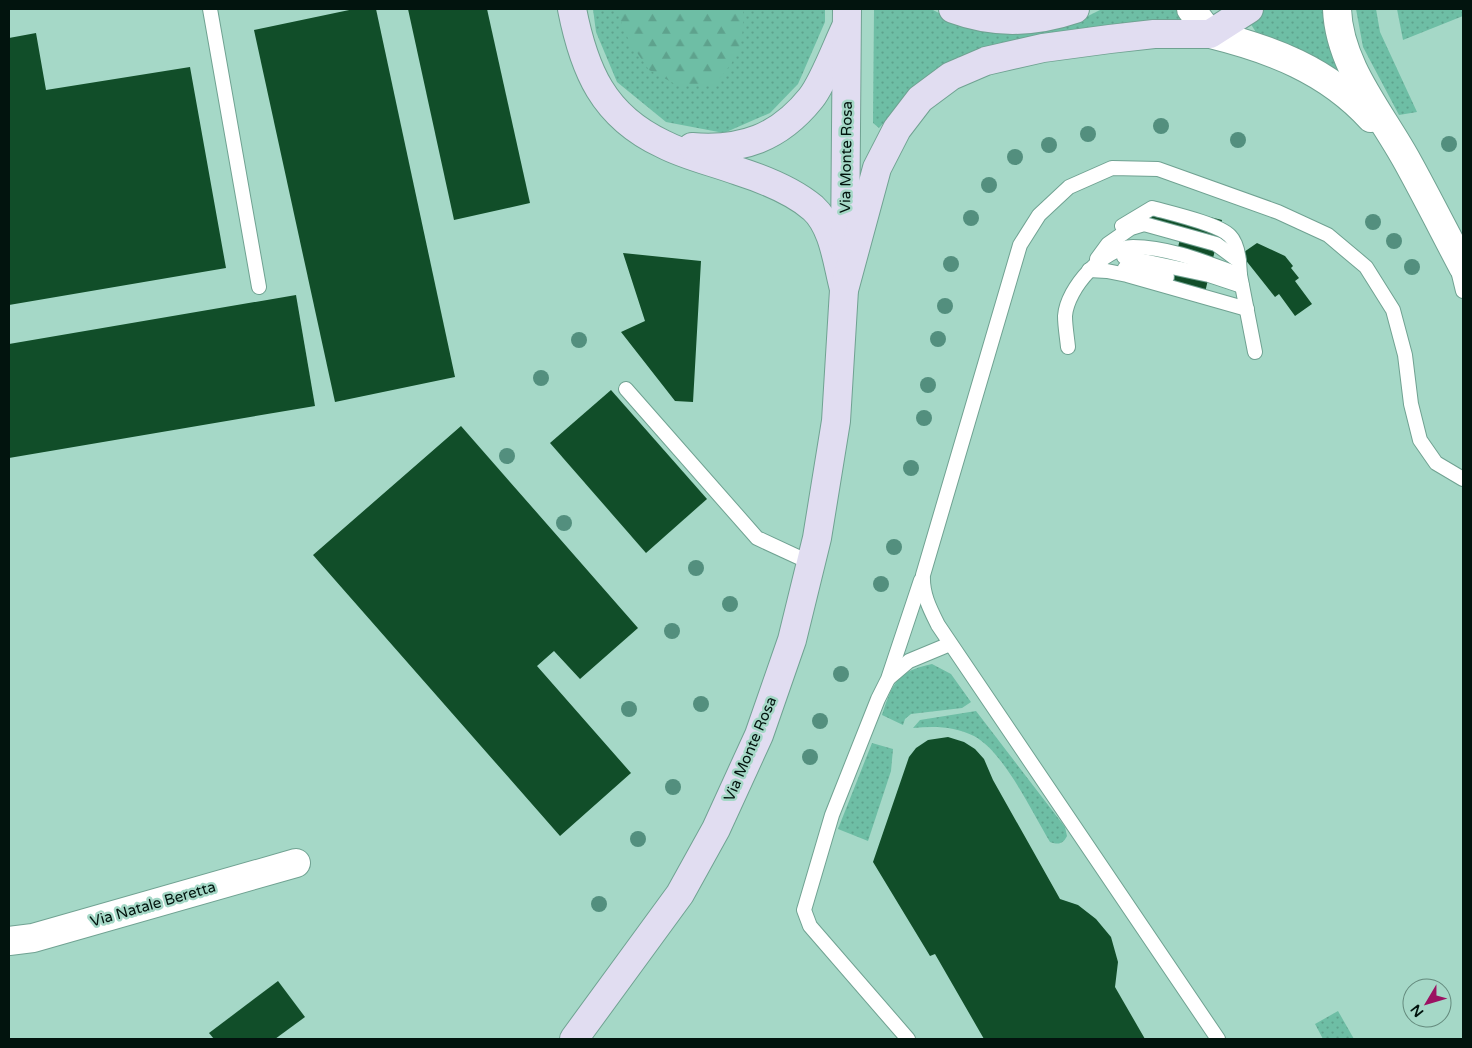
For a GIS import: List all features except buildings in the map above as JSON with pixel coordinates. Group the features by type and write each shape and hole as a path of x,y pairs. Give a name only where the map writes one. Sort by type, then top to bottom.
{"main road":[{"path":"572,9 580,47 592,79 612,107 630,126 664,145 754,176 786,191 814,209 830,236 844,290"},
{"path":"952,9 976,17 1014,21 1053,16 1074,9"},
{"path":"844,290 877,168 896,129 920,99 951,76 986,61 1043,48 1154,34 1210,34 1249,9"},
{"path":"664,145 716,149 750,144 780,128 812,97 848,16"},
{"name":"Via Monte Rosa","path":"574,1039 680,894 716,829 759,735 792,640 814,551 836,421 844,290 848,16"}],"street":[{"path":"1191,9 1210,34 1248,44 1293,61 1335,84 1369,116 1406,159"},
{"path":"1337,9 1346,55 1406,159 1463,267"},
{"name":"Via Natale Beretta","path":"9,941 33,938 296,863"}],"lane":[{"path":"210,9 258,287"},
{"path":"908,1039 810,926 804,910 832,816 878,699 888,679 923,575 1020,245 1039,215 1070,187 1112,168 1158,169 1278,212 1328,234 1366,267 1392,310 1406,355 1411,404 1420,440 1436,463 1463,479"},
{"path":"1089,270 1107,257 1131,228 1144,224 1216,244 1232,253 1243,286 1254,352"},
{"path":"1450,242 1463,291"},
{"path":"1068,347 1065,315 1072,294 1089,270 1116,251 1131,247 1151,249 1212,264 1243,286"},
{"path":"1107,257 1130,267 1144,270 1243,286"},
{"path":"626,389 757,538 814,551"},
{"path":"923,575 923,586 928,604 950,644 1218,1039"},
{"path":"888,679 909,662 950,644"}],"green space":[{"path":"593,9 825,9 825,22 798,84 770,113 724,133 666,122 617,82 596,32"},
{"path":"616,9 743,9 741,41 729,66 714,84 677,85 649,70 629,41"},
{"path":"874,9 931,9 961,24 1026,31 1068,26 1102,9 1180,9 1185,19 992,50 915,89 879,128 873,123"},
{"path":"1265,9 1328,9 1341,68 1338,73 1257,34 1249,21"},
{"path":"1356,9 1376,9 1380,32 1417,112 1399,115 1363,47"},
{"path":"1397,9 1463,9 1463,16 1403,40"},
{"path":"932,664 951,674 971,702 962,708 911,714 905,719 903,725 882,715 889,695 898,680 911,671"},
{"path":"976,711 1065,827 1067,836 1064,841 1058,844 1050,842 1016,784 996,755 985,744 974,736 951,729 936,727 913,728 920,720"},
{"path":"872,743 893,749 891,771 868,841 838,829"},
{"path":"1338,1011 1354,1039 1323,1039 1315,1024"}]}
